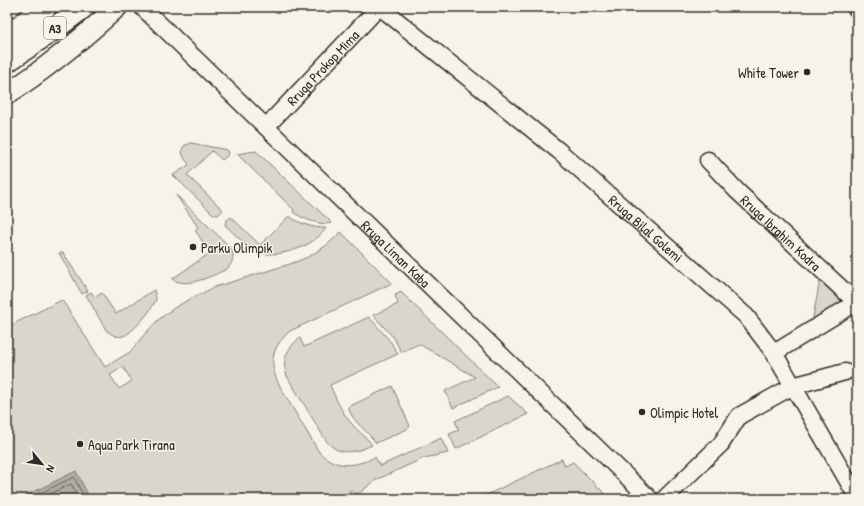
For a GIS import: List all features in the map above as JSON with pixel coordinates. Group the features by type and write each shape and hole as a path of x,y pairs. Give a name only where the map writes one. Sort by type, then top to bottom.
{"highway":[{"name":"A3","path":"7,37 45,7"},
{"name":"A3","path":"7,61 58,26 82,7"}],"main road":[{"path":"7,94 55,60 117,7"}],"street":[{"name":"Rruga Liman Kaba","path":"142,7 650,499"},
{"name":"Rruga Prokop Mima","path":"266,127 379,7"},
{"name":"Rruga Bilal Golemi","path":"379,7 559,151 746,316 774,353 857,497"},
{"name":"Rruga Ibrahim Kodra","path":"708,160 737,192 857,302"},
{"path":"774,353 857,302"},
{"path":"664,499 721,444 739,416 793,386 845,372"}],"shaded area":[{"path":"191,143 227,150 229,152 228,155 222,160 212,151 187,175 223,210 218,215 213,214 173,175 189,165 183,156 182,151 184,146"},
{"path":"256,151 332,223 322,224 293,212 294,210 237,154"},
{"path":"176,195 231,248 233,259 227,269 207,278 192,282 178,282 172,279 210,253 195,230 198,227"},
{"path":"289,216 307,225 326,228 312,242 302,247 291,251 269,254 259,253 250,249 225,225 226,221 231,217 260,245"},
{"path":"341,232 392,283 290,331 275,350 273,359 273,368 280,387 319,452 325,458 339,464 346,465 360,463 375,457 380,466 441,438 448,453 424,458 376,480 358,494 349,490 353,499 7,499 7,327 62,300 105,367 130,352 158,320 188,300 215,287 308,257 327,245","holes":["123,367 132,381 119,389 110,375"]},
{"path":"59,253 63,253 88,291 82,294"},
{"path":"820,280 844,302 812,322"},
{"path":"154,290 156,299 151,308 132,331 123,336 114,335 106,330 86,295 91,292 95,297 102,293 116,314"},
{"path":"401,292 498,387 453,408 445,391 475,377 419,344 401,352 394,338 373,315 398,304 395,295"},
{"path":"369,317 390,341 398,354 330,385 345,415 354,427 372,445 359,450 347,452 341,451 335,449 325,439 288,378 285,366 286,356 295,342 300,338 304,347"},
{"path":"392,386 410,426 407,429 376,443 353,418 348,407"},
{"path":"508,396 528,414 456,449 449,434 459,430 455,421"},
{"path":"562,459 565,466 573,462 610,499 478,499"}],"water":[{"path":"76,471 90,499 19,499"}],"place":[{"name":"White Tower","path":"807,72"},
{"name":"Parku Olimpik","path":"193,247"},
{"name":"Olimpic Hotel","path":"642,412"},
{"name":"Aqua Park Tirana","path":"80,444"}]}
